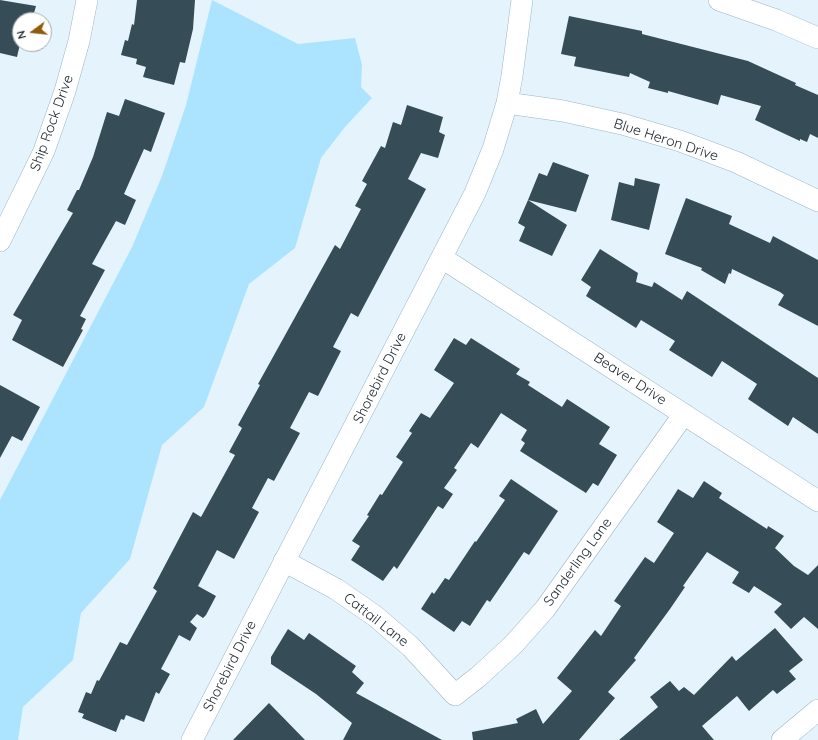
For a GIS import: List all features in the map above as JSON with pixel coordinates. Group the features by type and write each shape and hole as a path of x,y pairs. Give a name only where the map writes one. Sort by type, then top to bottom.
{"street":[{"name":"Ship Rock Drive","path":"0,241 44,151 63,98 79,42 87,0"},
{"name":"Shorebird Drive","path":"192,740 475,193 493,149 507,103 522,0"},
{"path":"719,0 776,20 818,38"},
{"name":"Blue Heron Drive","path":"507,103 563,111 607,121 680,141 736,162 818,202"},
{"name":"Beaver Drive","path":"442,258 818,501"},
{"name":"Sanderling Lane","path":"455,695 478,677 513,644 545,609 684,414"},
{"name":"Cattail Lane","path":"284,561 336,589 375,616 411,647 455,695"},
{"path":"782,740 818,710"}],"water":[{"path":"212,0 298,44 355,38 362,65 361,87 372,98 345,127 321,158 295,248 249,284 204,407 162,445 130,559 81,613 73,660 23,707 18,740 0,740 0,500 132,247 162,176 186,105"}],"building":[{"path":"0,0 36,6 34,12 12,12 12,52 18,52 17,57 0,53"},
{"path":"137,0 195,0 193,29 185,63 180,62 174,85 143,77 146,67 136,64 137,59 121,55 125,40 128,41 132,24 134,25"},
{"path":"569,16 642,31 642,34 748,61 796,83 795,85 818,95 818,138 810,134 807,142 800,139 800,141 755,120 761,106 721,95 718,105 668,91 668,93 648,88 650,82 630,73 629,77 574,66 576,57 561,54"},
{"path":"125,99 165,113 151,152 144,149 124,194 136,200 125,225 116,221 92,264 105,270 80,316 86,319 81,329 83,330 63,367 12,340 22,320 13,315 73,213 67,210 77,190 79,190 93,157 107,112 119,116"},
{"path":"407,105 443,117 439,132 445,135 438,158 421,153 408,179 426,189 358,317 351,313 333,347 341,351 318,396 309,392 290,428 300,433 274,481 268,478 252,508 259,512 234,559 217,550 198,586 216,596 206,615 203,618 197,614 190,622 197,628 190,641 179,635 161,669 170,674 159,694 156,692 144,722 126,715 124,720 121,719 116,732 82,718 84,714 78,712 86,692 91,694 97,680 99,681 120,642 127,645 157,591 153,588 193,512 201,517 235,455 229,452 242,428 238,425 260,385 258,384 335,245 340,249 361,209 355,206 367,184 362,181 381,146 385,148 393,122 401,125"},
{"path":"553,162 589,175 576,212 528,200 539,173 547,176"},
{"path":"635,178 660,184 649,230 611,220 619,182 634,186"},
{"path":"686,198 732,216 729,224 770,243 773,236 818,260 818,326 778,305 784,295 780,292 732,269 731,274 729,273 725,284 701,270 702,268 665,254"},
{"path":"528,200 567,225 552,256 519,241 525,227 518,223"},
{"path":"600,249 638,273 636,282 652,287 654,282 682,300 687,291 818,378 818,434 793,417 788,426 748,399 757,384 722,361 712,377 669,350 675,341 641,320 636,328 586,296 591,287 581,280"},
{"path":"454,338 466,345 471,338 520,369 516,374 530,382 528,385 562,407 567,399 610,427 599,444 617,455 598,486 593,483 586,493 520,451 525,443 521,440 527,430 501,413 478,448 471,443 454,468 457,470 444,488 453,494 443,509 438,506 397,569 394,566 383,581 351,560 360,546 352,541 369,516 367,515 380,494 382,495 403,462 396,457 412,433 409,431 421,413 430,418 454,383 434,370"},
{"path":"0,385 40,407 22,441 12,436 0,458"},
{"path":"511,479 558,511 529,555 524,552 490,602 487,600 470,626 462,621 454,632 421,609 432,592 434,594 445,578 449,580 475,541 476,542 505,500 499,496"},
{"path":"704,481 722,493 719,498 767,529 768,526 784,536 775,548 794,566 808,575 818,565 818,629 804,617 791,629 774,612 782,604 754,586 749,593 732,583 739,572 707,552 683,586 685,587 670,609 634,658 636,660 608,692 615,698 579,740 473,740 472,732 518,723 516,719 536,709 543,724 572,691 557,678 595,630 601,636 621,606 614,601 645,557 654,563 674,533 657,522 678,489 693,498"},
{"path":"775,628 803,660 789,671 796,679 777,694 773,690 749,711 737,696 702,726 714,740 619,740 658,707 650,697 670,681 679,691 684,687 694,695 732,656 736,661"},
{"path":"288,629 304,640 309,633 356,666 352,672 364,683 356,693 442,740 343,740 352,723 316,694 271,664 271,657"},
{"path":"269,703 305,740 233,740"}]}
